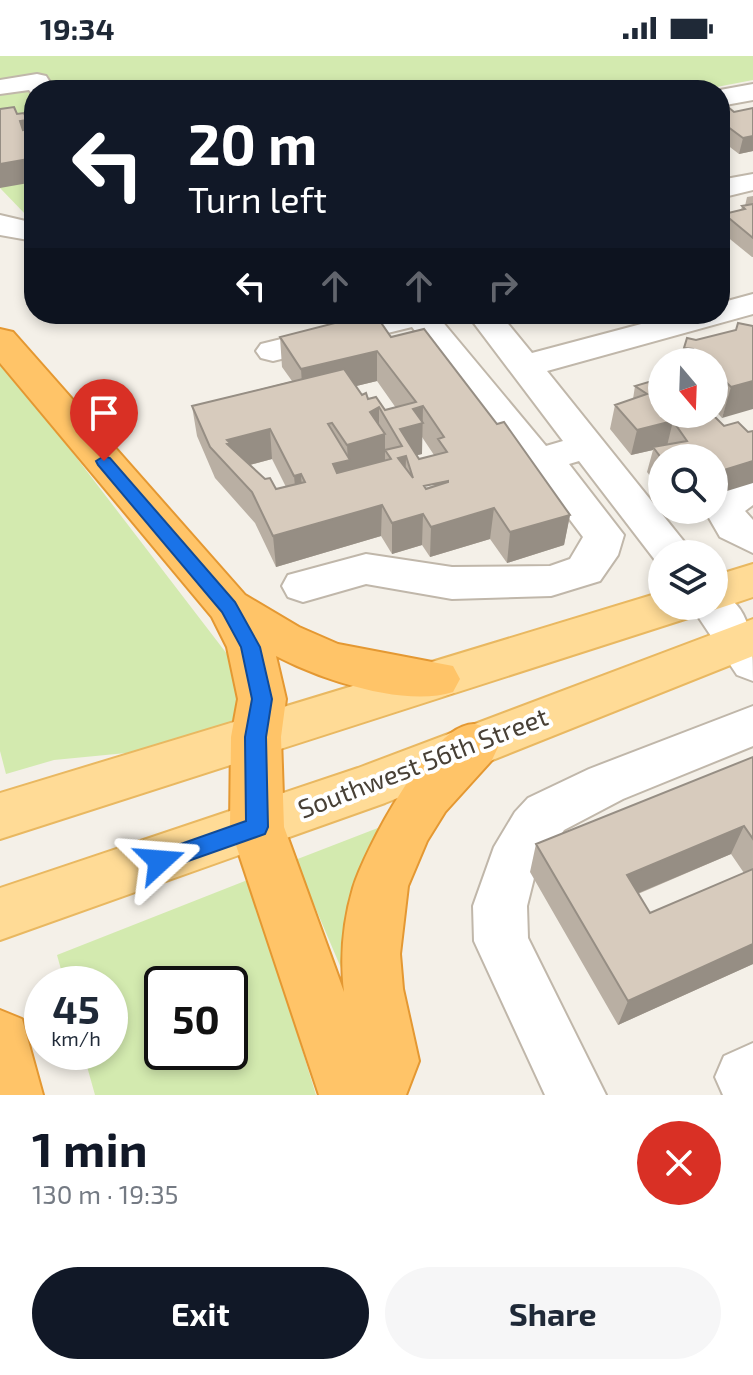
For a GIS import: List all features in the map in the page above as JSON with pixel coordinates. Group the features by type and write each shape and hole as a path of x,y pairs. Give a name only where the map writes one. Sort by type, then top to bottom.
{"highway":[{"path":"0,340 229,607 250,647 262,699 256,737 257,827 350,1095"},
{"path":"229,607 310,654 364,672 436,679"},
{"path":"374,1095 388,1061 373,988 370,952 376,901 407,821 453,764 474,745"},
{"path":"0,1041 12,1095"}],"main road":[{"path":"728,588 753,580"},
{"path":"0,816 648,613"},
{"name":"Southwest 56th Street","path":"0,914 257,827 474,745 739,637"}],"street":[{"path":"0,87 24,83"},
{"path":"730,96 753,92"},
{"path":"730,187 753,182"},
{"path":"730,311 753,304"},
{"path":"273,351 383,324"},
{"path":"303,586 366,569 452,583 551,581 585,570 597,555 604,535 544,459 527,450 427,324"},
{"path":"491,324 662,540"},
{"path":"525,366 681,324"},
{"path":"544,459 589,446"},
{"path":"753,492 732,498 725,511 734,527 753,539"},
{"path":"576,1095 501,941 500,906 512,864 533,828 546,814 606,784 753,725"}],"green space":[{"path":"0,56 753,56 753,80 730,84 730,80 24,80 24,213 0,188"},
{"path":"0,358 227,654 237,698 231,722 147,751 54,760 6,774 0,751"},
{"path":"383,826 354,892 341,968 295,860"},
{"path":"250,879 316,1095 95,1095 88,1070 128,1070 128,966 60,966 57,955"}],"building":[{"path":"14,107 17,114 24,113 24,120 20,121 24,130 24,160 0,164 0,109"},
{"path":"753,108 753,136 743,138 730,128 730,109 734,112"},
{"path":"753,204 753,238 730,219 730,213 745,209 742,206"},
{"path":"738,323 753,326 753,381 731,387 728,384 728,348 684,348 687,338 696,340 736,330"},
{"path":"331,324 382,324 391,337 424,329 497,424 504,422 570,515 510,532 494,508 431,527 423,514 392,523 382,505 273,536 252,492 210,447 192,406 344,369 362,395 366,393 368,399 376,397 385,410 416,402 377,351 301,369 280,337","holes":["423,406 444,437 438,439 447,452 419,459 400,429 423,423 413,409","379,407 402,446 385,450 391,459 337,473 333,464 350,460 328,424 332,423 347,445 385,434 370,412","270,429 294,476 301,474 305,482 276,489 270,478 265,479 227,444 230,443 227,440","406,456 413,478 398,458","448,481 426,489 424,486"]},
{"path":"648,382 648,427 637,430 615,405 647,394 635,386"},
{"path":"738,422 748,432 753,431 753,461 728,469 728,444 670,444 687,441 678,428 728,428 728,425"},
{"path":"753,757 753,839 744,826 627,875 650,913 753,869 753,944 628,1001 536,844"}],"route":[{"path":"104,461 229,607 250,647 262,699 256,737 257,827 160,861"}]}
